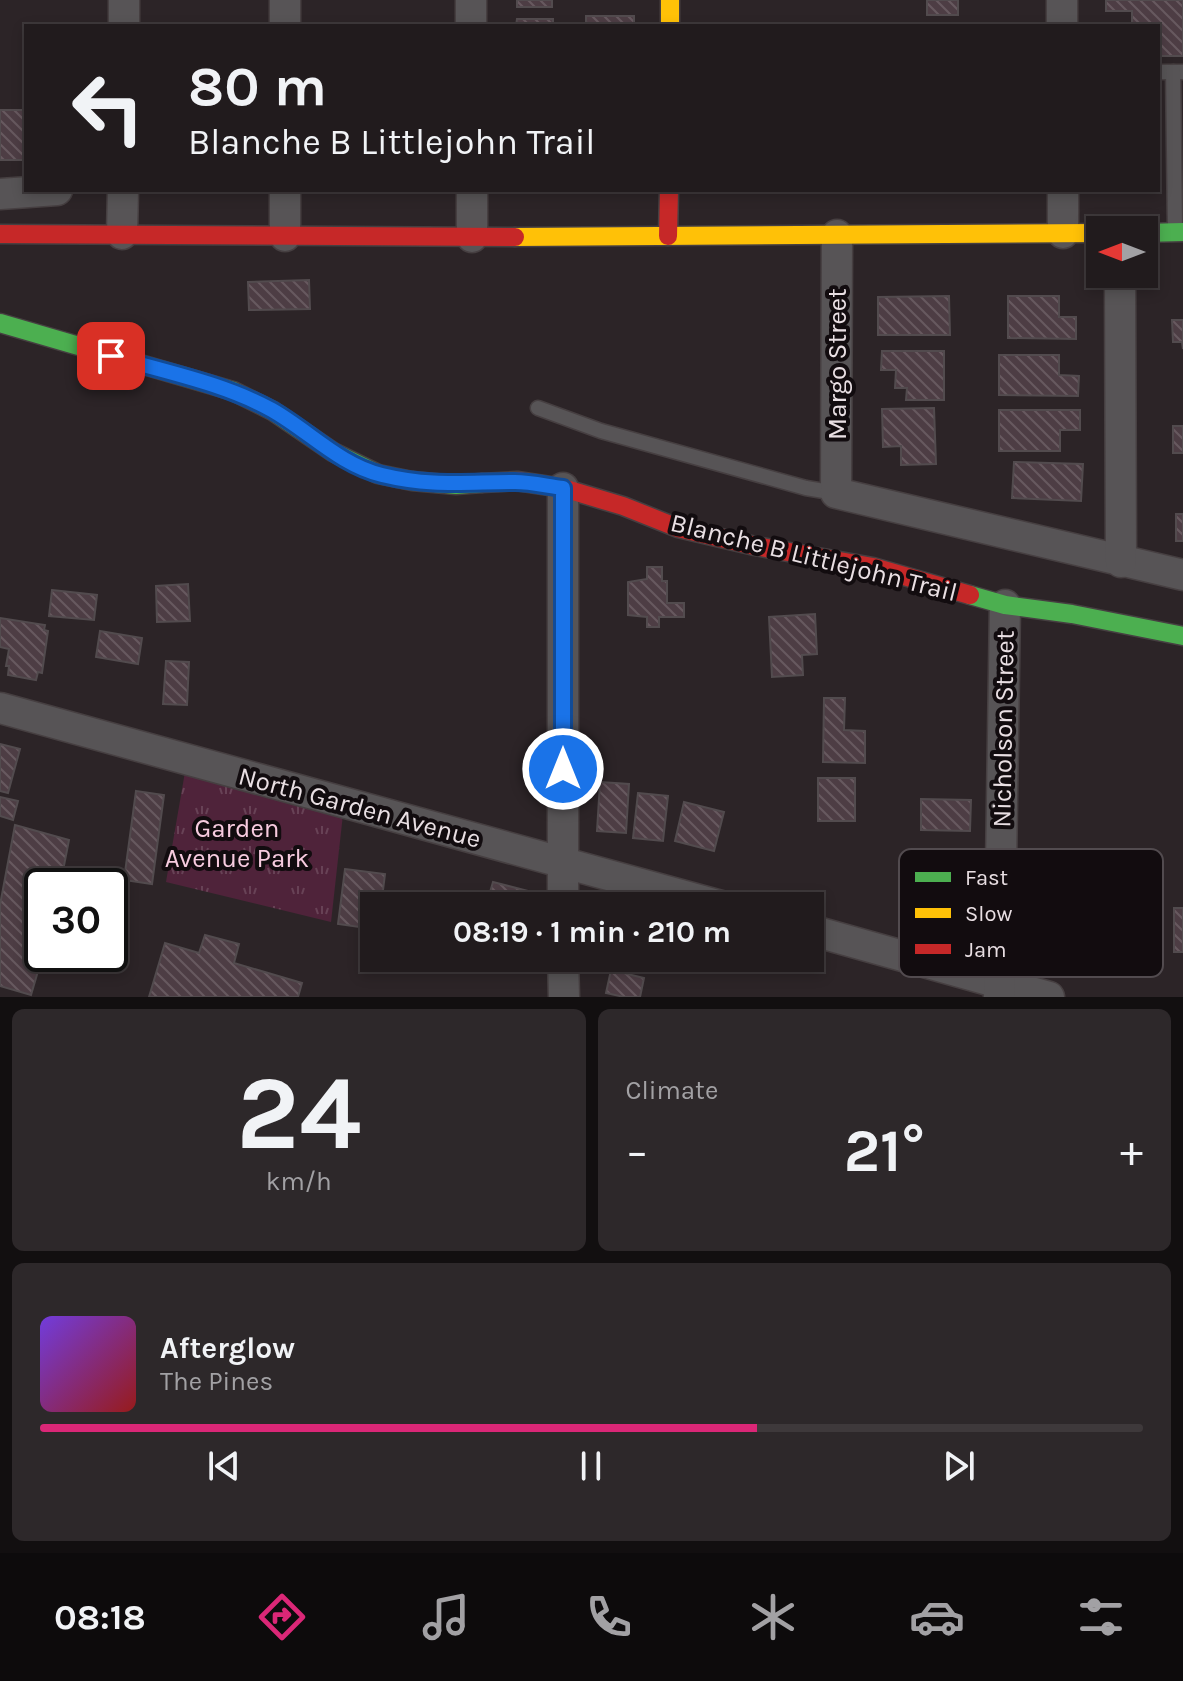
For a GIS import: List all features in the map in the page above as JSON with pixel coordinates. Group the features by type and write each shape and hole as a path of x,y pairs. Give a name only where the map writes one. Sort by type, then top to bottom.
{"street":[{"path":"124,0 124,24"},
{"path":"285,0 285,24"},
{"path":"471,0 471,24"},
{"path":"670,0 670,24"},
{"path":"1062,0 1062,24"},
{"path":"0,194 28,192"},
{"path":"122,234 123,192"},
{"path":"285,192 285,236"},
{"path":"472,192 472,237"},
{"path":"668,236 669,192"},
{"path":"1063,192 1063,233"},
{"path":"1158,233 1179,232"},
{"path":"0,234 472,237 1086,233"},
{"name":"Margo Street","path":"836,493 837,235"},
{"path":"1120,288 1121,562"},
{"name":"Blanche B Littlejohn Trail","path":"0,323 233,391 273,411 333,452 378,474 456,485 517,481 563,488 623,506 678,528 755,546 873,567 1005,605 1072,614 1183,636"},
{"path":"563,488 563,892"},
{"path":"836,493 1183,575"},
{"name":"Nicholson Street","path":"1001,849 1005,605"},
{"name":"North Garden Avenue","path":"0,708 669,892"},
{"path":"824,934 899,958"},
{"path":"563,972 564,997"},
{"path":"961,977 999,989 1049,997"}],"lane":[{"path":"1171,72 1179,232"},
{"path":"538,408 601,431 806,488 836,493"}],"green space":[{"name":"Garden Avenue Park","path":"185,772 343,814 331,922 166,882"}],"building":[{"path":"517,0 552,0 552,7 517,7"},
{"path":"927,0 958,0 958,15 927,15"},
{"path":"1106,0 1183,0 1183,56 1160,56 1160,24 1132,24 1132,11 1106,11"},
{"path":"586,16 634,16 634,24 586,24"},
{"path":"517,19 553,19 553,24 516,24"},
{"path":"0,110 24,110 24,160 0,160"},
{"path":"309,280 310,309 249,310 248,282"},
{"path":"949,296 950,335 878,335 878,297"},
{"path":"1008,296 1059,296 1059,317 1076,317 1076,339 1008,338"},
{"path":"1172,320 1183,320 1183,349 1182,342 1173,342"},
{"path":"882,351 944,351 944,400 906,400 907,388 895,388 896,370 881,370"},
{"path":"999,355 1059,355 1059,375 1079,376 1078,396 999,395"},
{"path":"934,408 936,464 901,465 901,446 883,447 882,409"},
{"path":"999,410 1080,410 1080,430 1060,430 1060,451 999,451"},
{"path":"1173,426 1183,426 1183,453 1173,453"},
{"path":"1014,462 1083,464 1081,501 1012,498"},
{"path":"1176,514 1183,514 1183,541 1176,541"},
{"path":"647,567 662,567 662,581 667,581 667,603 684,603 684,617 659,617 659,627 647,627 647,617 628,615 628,582 647,579"},
{"path":"188,584 190,621 157,622 156,586"},
{"path":"52,590 97,595 94,620 49,616"},
{"path":"815,614 817,654 802,655 803,675 772,677 769,617"},
{"path":"0,618 45,625 44,630 48,631 42,673 38,672 36,680 8,675 9,649 0,647"},
{"path":"100,631 142,638 138,664 96,657"},
{"path":"166,661 189,662 187,705 163,704"},
{"path":"824,698 845,698 844,730 865,731 865,763 823,762"},
{"path":"0,744 20,749 8,793 0,791"},
{"path":"818,778 855,778 855,821 818,821"},
{"path":"600,782 629,784 626,833 597,831"},
{"path":"136,791 164,795 152,884 128,881 126,868"},
{"path":"638,793 668,796 663,841 633,838"},
{"path":"0,797 18,801 13,820 0,816"},
{"path":"921,799 971,800 970,831 921,830"},
{"path":"684,802 724,812 714,851 675,841"},
{"path":"15,825 69,840 64,868 24,868 24,972 38,972 31,995 0,986 0,905"},
{"path":"345,869 385,874 383,892 360,892 360,927 338,924"},
{"path":"493,882 528,891 528,892 490,892"},
{"path":"1174,908 1183,908 1183,952 1174,952"},
{"path":"205,935 239,944 234,963 302,983 298,997 149,997 165,943 199,953"},
{"path":"611,972 644,978 640,997 606,993"}],"traffic: fast":[{"path":"1158,233 1183,232"},
{"path":"0,323 233,391 273,411 333,452 378,474 456,485 482,483"},
{"path":"970,595 1005,605 1072,614 1183,636"}],"traffic: slow":[{"path":"670,0 670,24"},
{"path":"515,237 1086,233"}],"traffic: jam":[{"path":"668,236 669,192"},
{"path":"0,234 515,237"},
{"path":"482,483 517,481 563,488 623,506 678,528 755,546 873,567 970,595"}],"route":[{"path":"111,356 233,391 273,411 333,452 378,474 456,485 517,481 563,488 563,769"}]}
